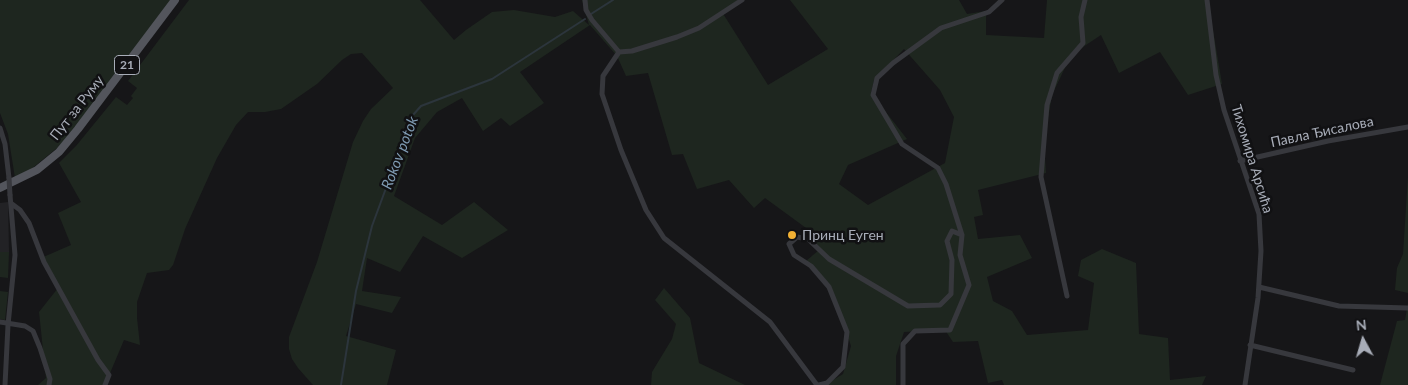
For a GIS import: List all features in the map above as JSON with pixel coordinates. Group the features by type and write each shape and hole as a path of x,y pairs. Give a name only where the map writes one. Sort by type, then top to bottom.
{"main road":[{"name":"Пут за Руму","path":"0,188 37,170 53,158 65,145 175,0"}],"street":[{"path":"585,0 586,10 592,20 619,52"},
{"path":"619,52 632,51 699,28 742,0"},
{"path":"903,385 903,344 916,331 950,330 969,285 960,256 962,235 946,184 938,168 902,144 873,95 877,78 893,63 941,28 989,12 1002,0"},
{"path":"1067,296 1041,177 1047,105 1057,73 1083,43 1081,17 1085,0"},
{"name":"Тихомира Арсића","path":"1207,0 1216,75 1227,121 1259,214 1261,251 1259,287 1245,385"},
{"path":"619,52 603,76 602,94 621,150 646,210 664,238 770,322 818,385 827,383 843,367 847,332 829,287 811,266 794,255 789,244 797,237 808,238 829,259 908,306 940,305 951,294 952,260 947,241 952,232 962,235"},
{"name":"Павла Ђисалова","path":"1240,161 1328,141 1408,127"},
{"path":"0,128 9,178 15,255 8,323 5,385"},
{"path":"12,204 20,210 29,223 44,262 98,360 109,375 106,385"},
{"path":"1259,287 1339,306 1408,308"},
{"path":"0,322 25,326 32,331 40,348 50,379 49,385"},
{"path":"1250,345 1353,370"}],"shaded area":[{"path":"0,0 172,0 74,130 57,148 30,170 15,178 8,134 0,113"},
{"path":"189,0 420,0 454,40 492,12 514,10 555,17 573,11 589,25 582,0 738,0 722,12 768,85 828,49 790,0 959,0 967,14 986,11 986,35 1044,38 1047,0 1208,0 1222,84 1188,95 1160,52 1119,73 1101,35 1071,55 1052,95 1044,142 1046,173 978,190 983,215 974,217 978,239 1020,235 1032,258 987,277 993,301 1012,311 1027,335 1088,330 1094,283 1078,276 1081,260 1102,249 1136,263 1139,334 1168,338 1170,380 1206,376 1202,385 1004,385 1002,380 988,383 978,341 953,342 945,330 904,332 896,356 896,385 825,385 843,374 851,346 839,309 826,282 806,261 819,250 806,228 765,198 754,208 729,180 697,189 683,154 672,155 648,73 626,76 617,56 590,25 520,72 544,103 510,126 501,118 483,131 462,98 437,112 415,138 394,196 442,225 474,202 508,230 462,258 423,236 400,272 367,258 362,291 401,297 392,313 356,304 346,336 396,350 387,385 313,385 292,359 289,349 289,337 317,262 353,142 371,109 393,88 362,53 351,54 342,60 317,84 281,109 265,112 248,112 236,125 217,158 185,229 173,265 169,270 147,273 137,302 140,345 124,340 105,385 38,385 46,378 39,312 58,288 41,258 71,245 58,213 81,202 59,163 76,146 116,97 127,105 133,98 131,96 137,88 128,81","holes":["904,49 940,90 954,117 945,163 868,205 839,184 848,165 907,139 871,93 874,80"]},
{"path":"1408,176 1408,293 1395,290 1397,268 1403,254"},
{"path":"8,202 9,252 0,252 0,203"},
{"path":"0,252 9,252 8,278 0,277"},
{"path":"664,288 690,318 699,363 745,385 651,385 652,372 672,339 676,324 655,300"},
{"path":"0,291 8,292 5,320 0,319"},
{"path":"1408,303 1408,385 1380,385 1397,321 1405,320"}],"waterway":[{"name":"Rokov potok","path":"591,14 613,0"},
{"name":"Rokov potok","path":"341,385 356,291 372,226 413,115 421,106 492,79 585,19"}],"place":[{"name":"Принц Еуген","path":"792,235"}]}
